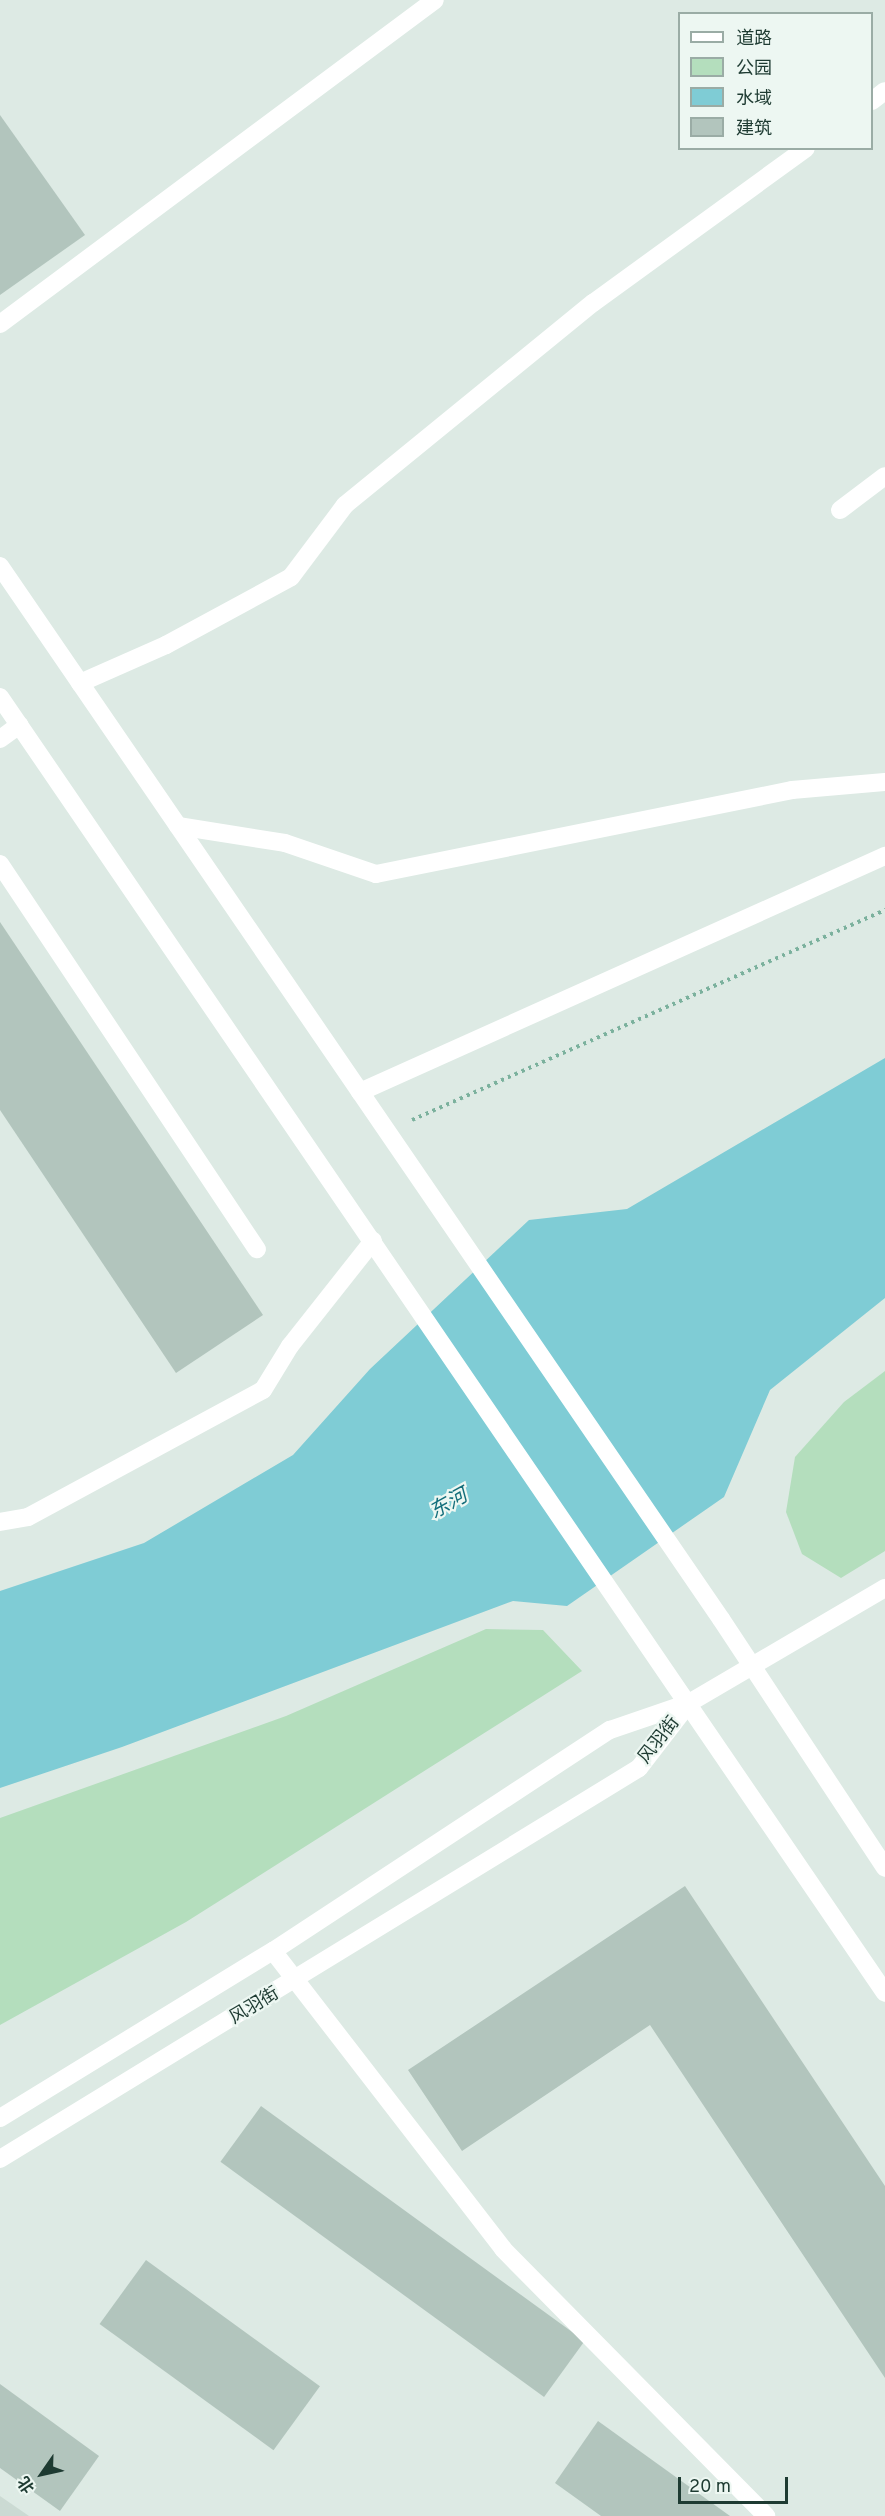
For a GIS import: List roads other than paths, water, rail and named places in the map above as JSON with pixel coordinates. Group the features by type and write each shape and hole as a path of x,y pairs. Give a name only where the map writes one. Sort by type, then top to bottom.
{"street":[{"path":"0,324 435,0"},
{"path":"873,100 885,91"},
{"path":"80,683 166,645 291,576 345,505 593,303 803,150"},
{"path":"840,510 885,476"},
{"path":"0,566 721,1619 885,1868"},
{"path":"0,697 658,1657 885,1993"},
{"path":"0,739 20,725"},
{"path":"178,826 285,843 376,874 792,790 885,782"},
{"path":"360,1092 885,856"},
{"path":"0,864 257,1250"},
{"path":"0,1522 28,1517 263,1390 290,1346 373,1241"},
{"path":"689,1703 885,1588"},
{"name":"风羽街","path":"0,2118 273,1950 610,1730 689,1703"},
{"name":"风羽街","path":"0,2160 297,1981 639,1768 689,1703"},
{"path":"273,1950 503,2249 766,2516"}],"water":[{"name":"东河","path":"885,1058 885,1298 770,1390 724,1497 567,1606 513,1601 122,1747 0,1788 0,1591 144,1543 293,1455 370,1369 529,1220 627,1209"}]}
